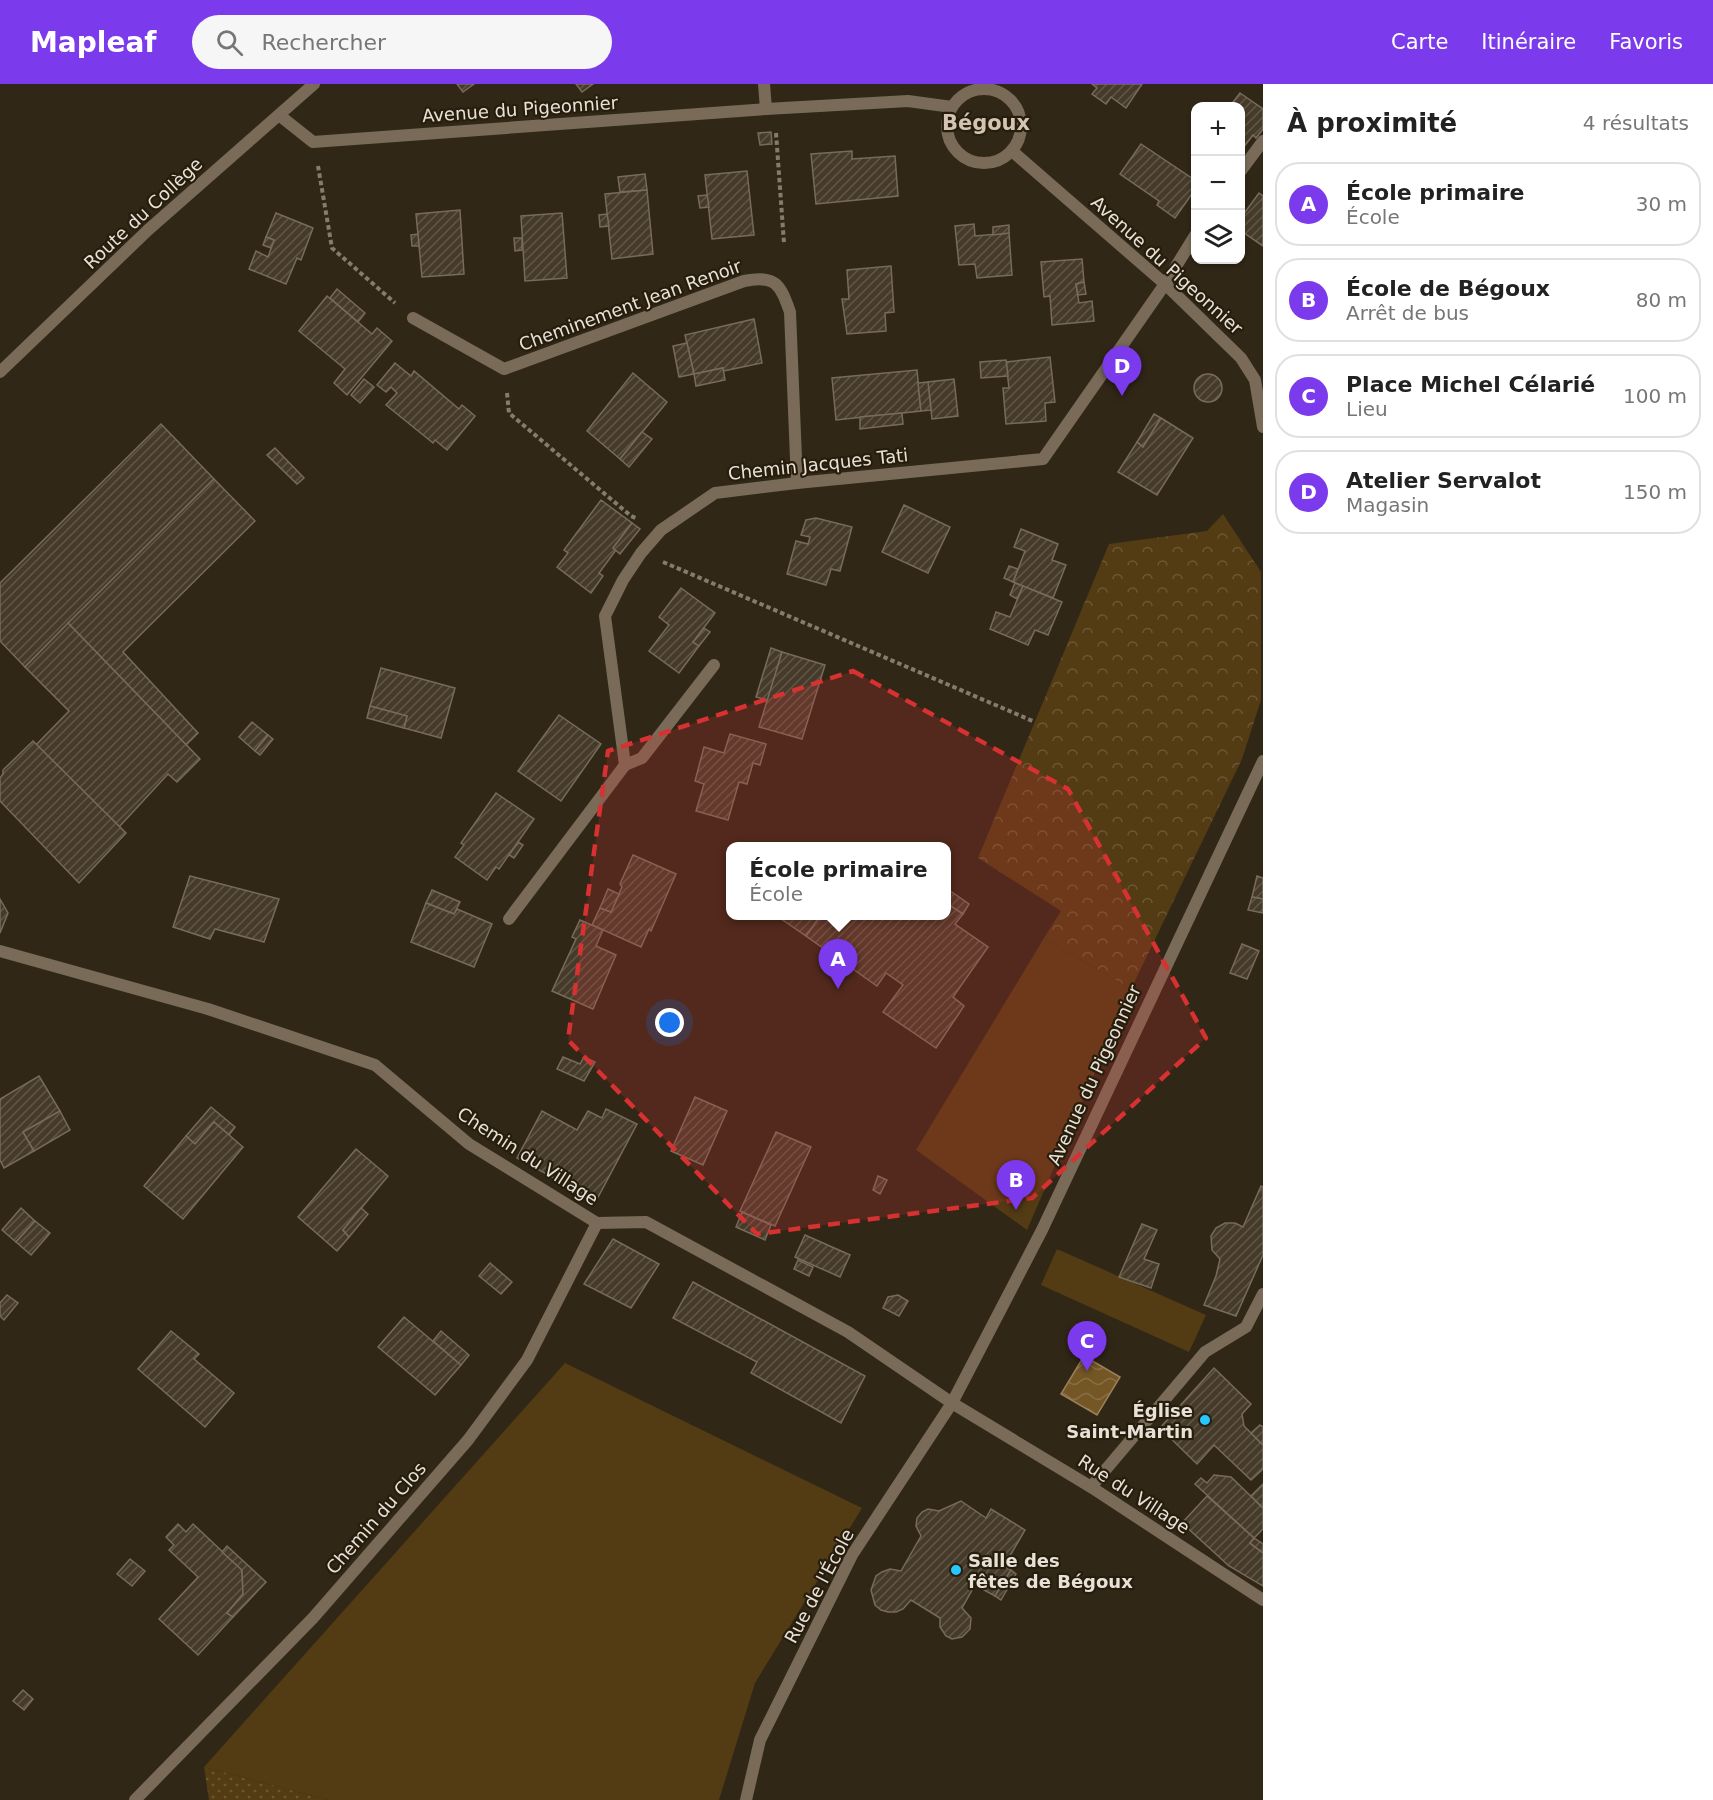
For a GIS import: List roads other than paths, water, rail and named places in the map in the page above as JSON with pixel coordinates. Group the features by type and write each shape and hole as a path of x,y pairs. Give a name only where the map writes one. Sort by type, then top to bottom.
{"street":[{"name":"Route du Collège","path":"0,372 148,230 314,84"},
{"path":"764,84 766,109"},
{"path":"1006,89 1022,120 1020,136 1012,151 997,161 979,163 962,156 950,142 947,124 952,107 966,93 975,90 1006,89"},
{"name":"Avenue du Pigeonnier","path":"279,115 313,142 908,101 952,107"},
{"path":"1245,165 1263,141"},
{"name":"Avenue du Pigeonnier","path":"1012,151 1165,284 1241,358 1255,380 1263,427"},
{"name":"Chemin Jacques Tati","path":"625,765 605,616 623,579 661,530 715,493 1043,459 1165,284 1191,242"},
{"name":"Cheminement Jean Renoir","path":"413,318 504,369 744,281 761,278 771,280 782,291 790,312 797,483"},
{"path":"509,919 625,765 642,758 714,665"},
{"name":"Avenue du Pigeonnier","path":"952,1403 1042,1230 1263,760"},
{"name":"Chemin du Village","path":"0,951 208,1009 375,1065 469,1144 597,1223 646,1222 848,1332 952,1403"},
{"name":"Chemin du Clos","path":"135,1800 313,1618 468,1440 527,1360 597,1223"},
{"path":"1091,1487 1205,1353 1246,1327 1263,1294"},
{"name":"Rue du Village","path":"952,1403 1091,1487 1263,1600"},
{"name":"Rue de l'École","path":"746,1800 760,1740 852,1555 952,1403"}],"water":[{"path":"1084,1356 1120,1377 1097,1415 1061,1394"}],"place":[{"name":"Atelier Servalot","path":"1122,396"},
{"name":"École primaire","path":"838,989"},
{"name":"École de Bégoux","path":"1016,1210"},
{"name":"Place Michel Célarié","path":"1087,1371"},
{"name":"Église Saint-Martin","path":"1205,1420"},
{"name":"Salle des fêtes de Bégoux","path":"956,1570"}],"district":[{"name":"Bégoux","path":"986,123"}]}
